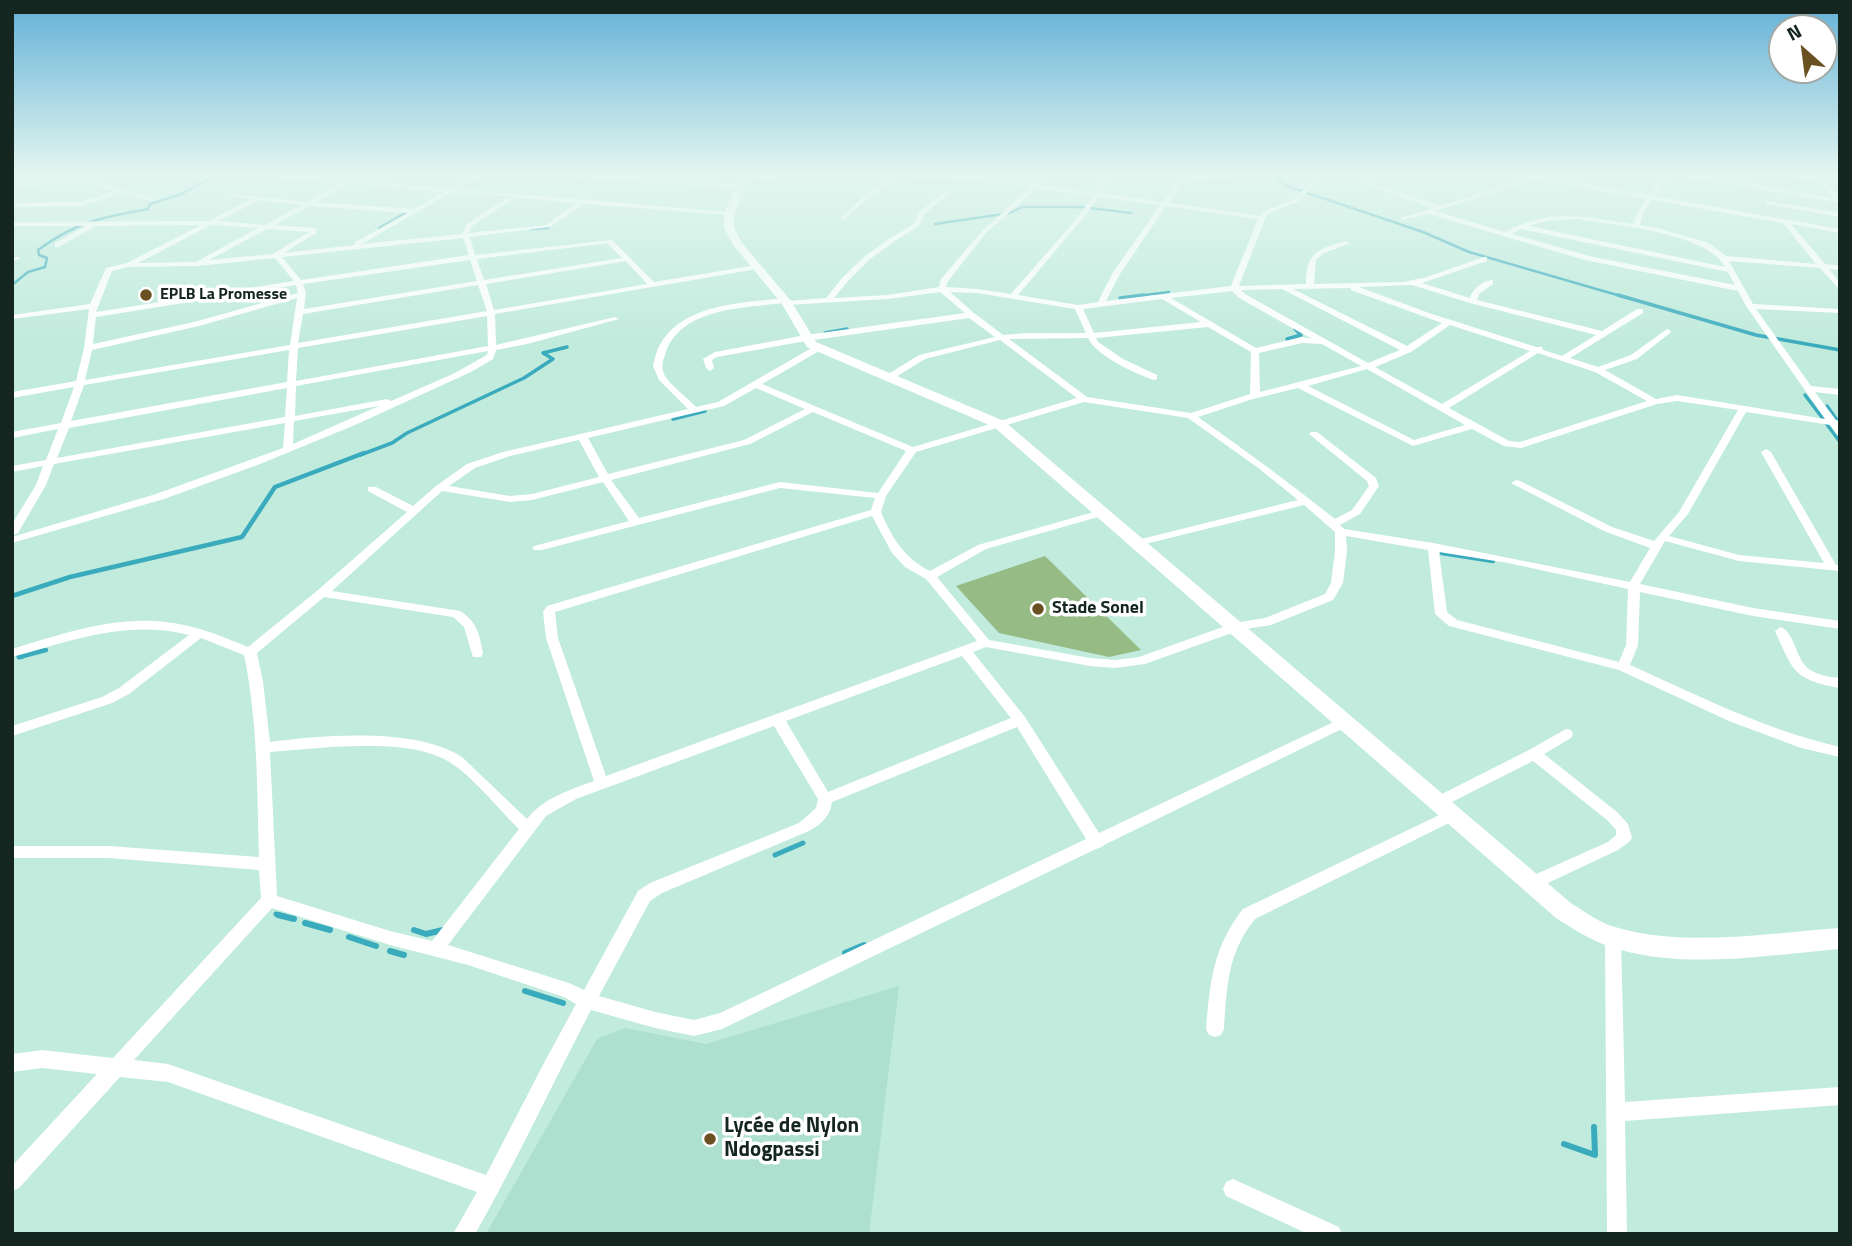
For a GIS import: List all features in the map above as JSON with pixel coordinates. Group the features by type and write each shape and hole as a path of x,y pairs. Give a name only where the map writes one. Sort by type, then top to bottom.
{"main road":[{"path":"730,230 738,244 786,301 812,343 999,424 1137,544 1238,626 1531,884 1588,926 1613,937 1657,946 1732,946 1840,938"}],"street":[{"path":"58,245 83,230"},
{"path":"12,533 52,461 81,383 92,311 109,270 127,265 198,230"},
{"path":"197,264 257,230"},
{"path":"276,254 315,231 308,230"},
{"path":"352,248 381,230"},
{"path":"12,540 120,511 219,477 288,450 485,360 492,354 491,312 464,234 466,230"},
{"path":"127,265 197,264 509,230"},
{"path":"828,301 848,275 907,230"},
{"path":"942,289 944,281 986,230"},
{"path":"1013,296 1068,230"},
{"path":"1101,304 1116,274 1146,230"},
{"path":"1234,288 1258,230"},
{"path":"1488,230 1600,261 1741,289"},
{"path":"1504,235 1513,230"},
{"path":"1535,230 1731,270"},
{"path":"1650,230 1694,240 1724,258 1840,268"},
{"path":"1793,230 1840,288"},
{"path":"12,317 92,311 471,257 610,241 652,285"},
{"path":"1310,286 1309,263 1313,256 1346,243"},
{"path":"276,254 299,282 302,294 294,345 288,450"},
{"path":"695,411 662,378 657,366 672,331 685,320 699,315 786,301 888,297 942,289 1013,296 1078,307 1234,288 1415,282 1484,258"},
{"path":"1724,258 1750,306 1836,423 1840,433"},
{"path":"299,312 627,259"},
{"path":"12,395 757,267"},
{"path":"1415,282 1473,301 1603,334"},
{"path":"1473,301 1475,293 1490,282"},
{"path":"1348,285 1449,322 1598,370 1656,402"},
{"path":"1281,286 1408,350"},
{"path":"1234,288 1310,334 1507,444 1521,445 1656,402 1682,398 1836,423"},
{"path":"942,289 971,315 1004,337 1084,400"},
{"path":"88,348 196,324 302,294"},
{"path":"1164,297 1255,351 1302,340 1325,342"},
{"path":"1750,306 1840,312"},
{"path":"1078,307 1090,337 1120,362 1154,377"},
{"path":"1565,358 1640,311"},
{"path":"710,368 707,359 715,355 812,343 971,315"},
{"path":"12,435 555,335 615,319"},
{"path":"985,643 930,576 905,561 890,547 876,512 881,496 912,450 1084,400 1191,416 1255,396 1371,368 1408,350 1449,322"},
{"path":"888,378 922,357 1004,337 1090,337 1209,324"},
{"path":"1598,370 1634,358 1667,331"},
{"path":"1302,340 1310,334"},
{"path":"250,652 322,593 440,488 471,466 507,454 721,404 757,384 812,343"},
{"path":"1443,407 1539,349"},
{"path":"1255,351 1255,396"},
{"path":"757,384 912,450"},
{"path":"1299,385 1413,443 1474,425"},
{"path":"1808,388 1840,392"},
{"path":"12,469 401,400"},
{"path":"440,488 521,499 747,442 814,408"},
{"path":"1623,667 1632,645 1634,585 1659,541 1683,514 1743,409"},
{"path":"1191,416 1308,501 1337,528 1634,585 1753,612 1840,625"},
{"path":"436,948 527,828 541,812 558,801 967,652 985,643 1115,664 1140,661 1238,626 1267,622 1329,597 1337,583 1337,528 1356,512 1374,486 1372,480 1314,434"},
{"path":"582,436 605,478 635,521"},
{"path":"1766,452 1836,568"},
{"path":"1516,483 1608,529 1740,558 1836,568"},
{"path":"538,548 780,485 881,496"},
{"path":"372,489 414,511"},
{"path":"1137,544 1308,501"},
{"path":"603,784 552,638 549,612 551,609 876,512"},
{"path":"930,576 982,547 1101,513"},
{"path":"1433,547 1441,614 1445,619 1623,667 1734,718 1806,744 1840,752"},
{"path":"322,593 456,614 465,618 470,626 477,654"},
{"path":"12,653 91,632 137,625 168,626 250,652"},
{"path":"1781,631 1799,670 1806,676 1840,683"},
{"path":"12,731 107,700 124,691 197,635"},
{"path":"12,1181 114,1066 269,900 263,748 256,675 250,652"},
{"path":"967,652 1020,720 1097,843"},
{"path":"463,1234 491,1187 644,896 656,888 804,827 820,817 825,807 825,799 778,720"},
{"path":"825,799 1020,720"},
{"path":"269,900 390,937 436,948 655,1020 694,1028 709,1026 1097,843 1347,721"},
{"path":"1437,803 1534,754 1566,734"},
{"path":"263,748 302,742 423,747 451,756 527,828"},
{"path":"1531,884 1623,838 1623,828 1612,816 1534,754"},
{"path":"1215,1030 1221,962 1234,930 1249,914 1452,816"},
{"path":"12,852 109,852 266,864"},
{"path":"1613,937 1617,1234"},
{"path":"12,1063 42,1059 168,1073 491,1187"},
{"path":"1614,1112 1840,1096"},
{"path":"1233,1189 1332,1234"}],"shaded area":[{"name":"Stade Sonel","path":"1045,556 1141,650 1109,657 999,633 956,586"},
{"name":"Lycée de Nylon Ndogpassi","path":"899,986 869,1234 486,1234 597,1039 625,1028 706,1044"}],"waterway":[{"path":"12,285 28,272 45,267 47,258 39,255 38,250 71,230"},
{"path":"1418,230 1469,252 1624,297"},
{"path":"1130,297 1169,292"},
{"path":"1120,298 1144,295"},
{"path":"1618,295 1756,335 1840,350"},
{"path":"825,333 847,329"},
{"path":"1287,339 1301,335 1295,329"},
{"path":"360,455 392,443 407,433 524,378 553,359 543,353 567,347"},
{"path":"1805,395 1824,420"},
{"path":"1827,406 1839,423"},
{"path":"673,419 705,411"},
{"path":"1826,423 1840,442"},
{"path":"12,596 70,577 242,537 275,487 364,453"},
{"path":"1442,553 1493,561"},
{"path":"23,656 19,657 46,650"},
{"path":"775,855 803,843"},
{"path":"276,914 284,916"},
{"path":"278,915 294,919"},
{"path":"305,923 330,930"},
{"path":"414,930 426,934 443,930"},
{"path":"349,937 376,946"},
{"path":"845,953 864,945"},
{"path":"390,951 404,955"},
{"path":"525,991 563,1003"},
{"path":"1564,1144 1595,1155 1594,1127"}],"place":[{"name":"EPLB La Promesse","path":"146,295"},
{"name":"Stade Sonel","path":"1038,609"},
{"name":"Lycée de Nylon Ndogpassi","path":"710,1139"}]}
